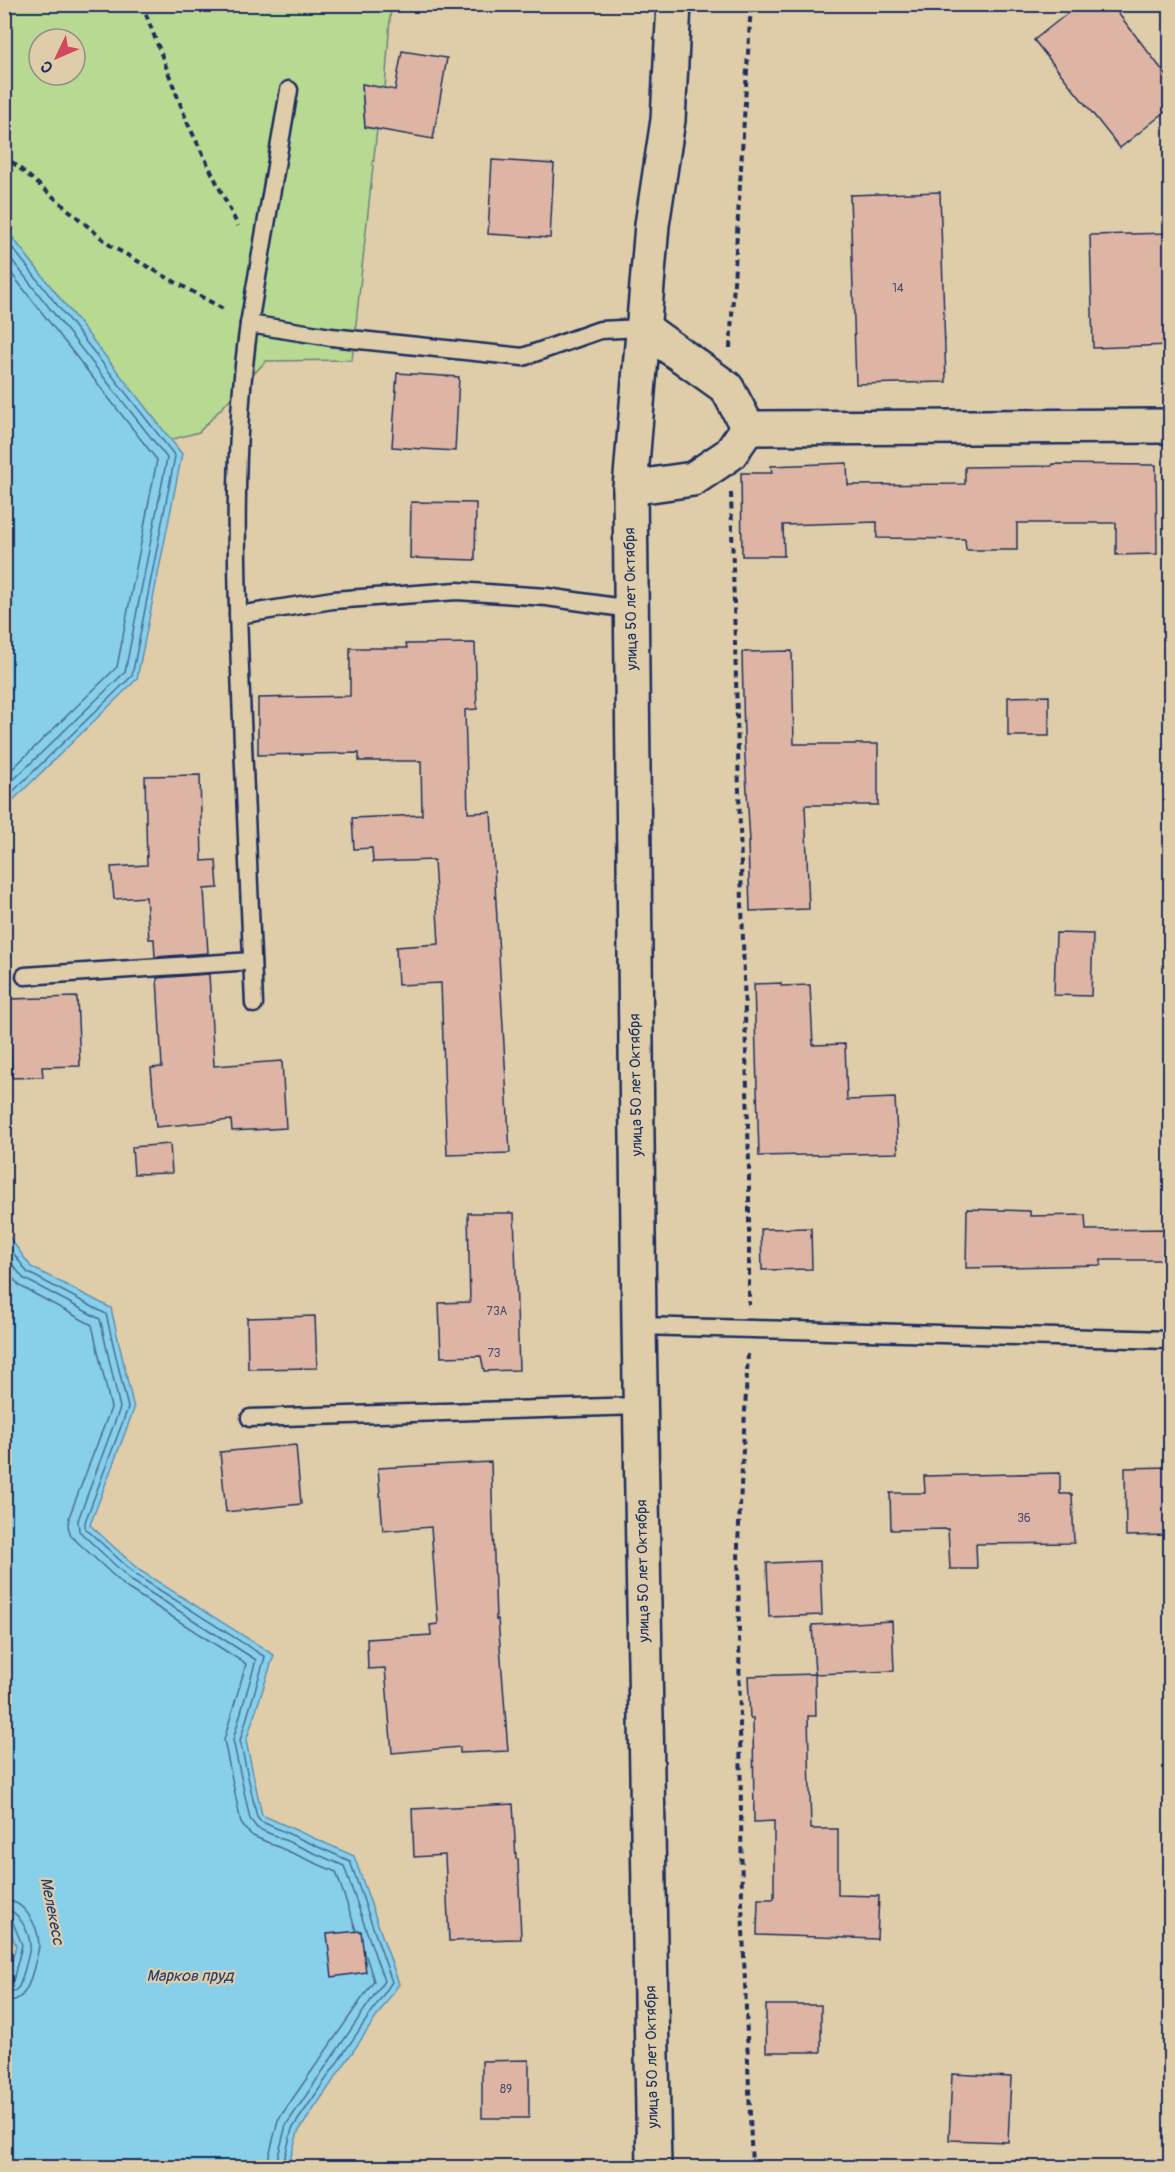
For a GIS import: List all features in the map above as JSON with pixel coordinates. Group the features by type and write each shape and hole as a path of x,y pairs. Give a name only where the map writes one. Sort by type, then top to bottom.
{"main road":[{"name":"улица 50 лет Октября","path":"654,2168 640,1407 630,488 652,225 668,120 674,4"},
{"path":"643,328 727,388 739,441"},
{"path":"630,488 693,479 739,441 1170,426"}],"lane":[{"path":"254,1004 238,615 238,471 242,372 289,90"},
{"path":"249,324 331,337 524,357 600,330 643,328"},
{"path":"238,615 333,600 457,591 547,597 630,609"},
{"path":"25,976 252,961"},
{"path":"639,1326 1170,1341"},
{"path":"250,1418 640,1407"}],"path":[{"path":"141,4 188,124 259,268"},
{"path":"727,388 752,4"},
{"path":"4,155 111,246 249,324"},
{"path":"739,441 749,1164 749,1329 738,1544 742,1904 752,2168"}],"green space":[{"path":"5,5 391,5 385,88 362,87 365,127 377,129 352,360 266,361 199,432 170,440 5,228"}],"water":[{"path":"5,228 182,454 137,679 5,808"},
{"name":"Марков пруд","path":"4,1230 31,1267 111,1308 134,1409 90,1525 139,1570 274,1655 246,1741 262,1815 354,1856 399,1984 298,2132 288,2167 5,2167 5,1990 16,1945 4,1916"}],"building":[{"path":"1079,4 1111,4 1170,80 1170,108 1120,148 1034,40"},
{"path":"402,51 447,58 433,139 365,127 362,84 395,90"},
{"path":"492,160 554,164 550,238 488,234"},
{"path":"940,192 946,382 856,384 850,195"},
{"path":"1170,233 1170,345 1093,348 1090,235"},
{"path":"397,373 459,377 455,451 392,447"},
{"path":"847,463 848,485 965,484 965,467 1052,466 1052,464 1156,465 1157,554 1116,555 1116,523 1017,523 1017,550 966,550 965,539 877,538 877,522 783,525 784,556 742,556 741,473 772,473 771,466"},
{"path":"411,502 476,503 475,560 410,558"},
{"path":"475,643 477,709 465,710 468,813 491,812 510,1153 447,1155 441,983 398,985 396,947 439,944 434,860 373,862 372,848 354,849 352,818 422,815 421,761 359,761 359,753 258,755 258,698 350,696 350,648 407,648 406,644"},
{"path":"792,651 794,744 878,744 878,805 805,805 809,909 750,911 748,842 750,842 742,652"},
{"path":"1049,696 1049,736 1008,736 1008,697"},
{"path":"200,775 202,861 216,860 218,888 204,889 208,953 155,957 154,939 149,939 146,897 114,899 111,867 147,865 145,776"},
{"path":"1056,933 1093,934 1091,996 1054,995"},
{"path":"209,974 214,1066 282,1061 286,1128 232,1131 231,1120 156,1127 151,1068 162,1067 157,978"},
{"path":"781,983 781,986 810,985 813,1045 845,1044 847,1100 895,1098 898,1153 759,1156 754,984"},
{"path":"77,997 80,1066 42,1067 43,1077 12,1078 9,999"},
{"path":"170,1144 172,1173 134,1174 132,1147"},
{"path":"967,1209 1030,1211 1030,1216 1085,1215 1086,1230 1170,1229 1170,1260 1101,1260 1101,1265 966,1268"},
{"path":"468,1213 514,1213 519,1370 484,1371 481,1356 441,1357 439,1303 470,1302"},
{"path":"811,1228 812,1269 762,1270 761,1229"},
{"path":"315,1316 317,1368 248,1369 247,1318"},
{"path":"296,1445 301,1504 226,1512 220,1452"},
{"path":"491,1462 496,1620 498,1619 508,1751 460,1753 460,1747 392,1753 385,1668 368,1669 367,1639 431,1635 430,1625 438,1624 431,1527 383,1531 378,1468"},
{"path":"1170,1467 1170,1535 1126,1536 1125,1468"},
{"path":"1060,1473 1060,1494 1072,1494 1074,1543 976,1544 977,1569 950,1569 948,1529 891,1530 890,1493 925,1493 924,1476"},
{"path":"820,1561 822,1615 769,1617 767,1563"},
{"path":"892,1621 894,1671 815,1674 812,1625"},
{"path":"815,1674 816,1716 808,1716 811,1829 838,1829 838,1895 879,1896 877,1939 757,1935 758,1899 774,1899 774,1821 754,1822 753,1718 750,1718 748,1676"},
{"path":"513,1804 521,1939 449,1941 445,1855 414,1857 412,1809"},
{"path":"361,1931 366,1972 332,1977 327,1934"},
{"path":"766,2005 821,2005 821,2052 766,2052"},
{"path":"529,2060 529,2118 482,2118 482,2061"},
{"path":"952,2074 1011,2077 1008,2142 949,2140"}],"water label":[{"name":"Мелекесс","path":"52,1911"}]}
